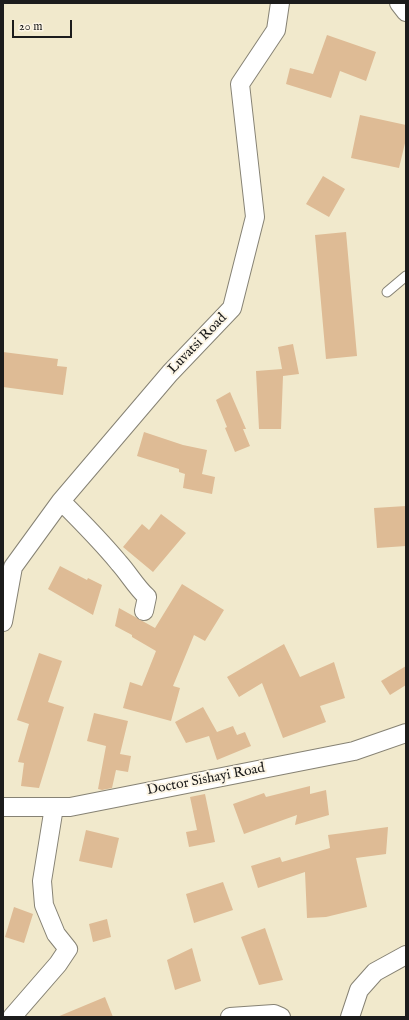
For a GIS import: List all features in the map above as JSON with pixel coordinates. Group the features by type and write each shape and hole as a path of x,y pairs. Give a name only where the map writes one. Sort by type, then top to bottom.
{"street":[{"name":"Luvatsi Road","path":"3,622 13,567 61,501 170,373 232,308 255,217 240,84 276,30 280,3"},
{"path":"399,3 406,12"},
{"path":"61,501 105,547 147,597 144,611"},
{"name":"Doctor Sishayi Road","path":"3,807 70,807 354,750 406,733"},
{"path":"12,1017 58,964 68,949 56,934 44,905 42,881 54,807"},
{"path":"350,1017 359,990 375,972 406,956"},
{"path":"230,1017 274,1014 281,1017"}],"lane":[{"path":"387,292 406,276"}],"building":[{"path":"327,35 376,52 366,81 340,71 331,98 286,84 290,68 313,74"},
{"path":"360,115 406,125 406,139 399,168 351,158"},
{"path":"323,176 345,189 329,217 306,204"},
{"path":"346,232 357,356 326,359 315,235"},
{"path":"293,344 299,374 283,376 281,429 259,429 256,371 282,369 278,347"},
{"path":"3,352 58,359 57,366 67,367 63,395 3,387"},
{"path":"230,392 246,429 243,429 250,446 235,452 216,400"},
{"path":"144,432 183,445 207,450 202,474 215,477 212,494 183,488 185,474 179,472 179,469 137,456"},
{"path":"406,506 406,546 377,548 374,508"},
{"path":"161,514 186,533 153,572 123,547 142,524 149,530"},
{"path":"60,566 87,580 88,578 102,585 93,615 48,589"},
{"path":"182,584 224,610 205,641 194,635 173,686 180,688 171,721 123,708 130,682 142,686 156,651 115,626 119,608 155,628"},
{"path":"284,644 300,677 334,662 345,698 320,706 326,722 283,738 262,683 239,697 227,677"},
{"path":"39,653 62,661 48,702 64,707 39,788 21,786 24,763 18,762 29,724 17,720"},
{"path":"406,666 406,685 390,695 381,681"},
{"path":"203,707 217,732 233,726 237,735 245,732 251,746 217,760 209,736 186,743 175,722"},
{"path":"94,713 128,721 120,754 131,756 128,772 116,770 112,788 102,790 98,789 106,746 87,741"},
{"path":"310,786 310,794 326,790 329,815 295,825 297,815 244,834 233,804 264,793 266,797"},
{"path":"205,794 215,842 189,847 186,832 197,830 190,797"},
{"path":"388,827 386,854 356,858 367,907 326,917 307,918 305,872 258,888 251,866 280,857 282,862 330,848 328,835"},
{"path":"86,830 119,838 112,868 79,861"},
{"path":"223,882 233,910 194,923 186,894"},
{"path":"14,907 33,914 24,943 5,937"},
{"path":"107,919 111,937 93,942 89,924"},
{"path":"265,928 283,980 259,985 241,937"},
{"path":"192,948 201,981 175,990 167,960"},
{"path":"105,997 113,1017 57,1017"}]}
